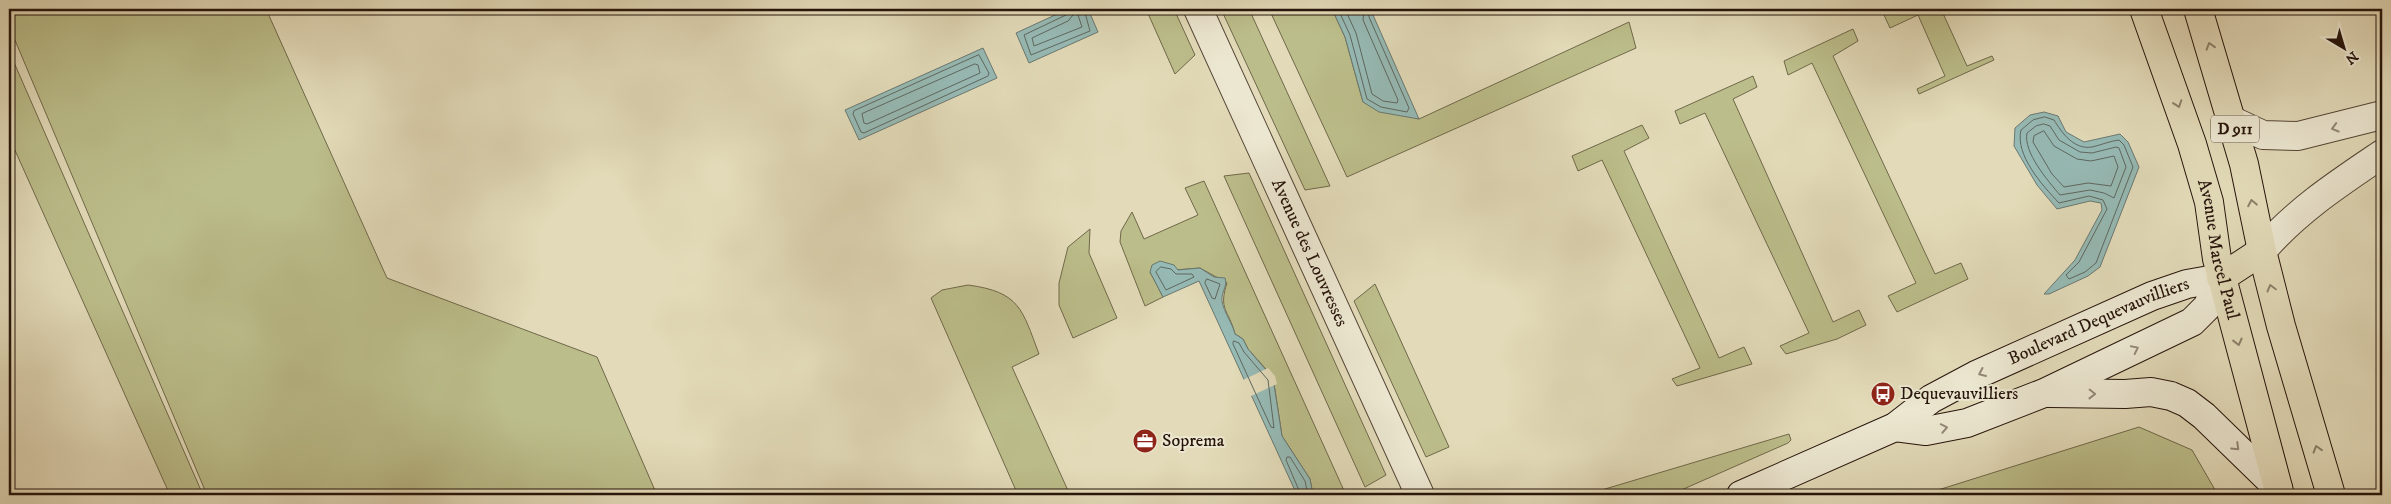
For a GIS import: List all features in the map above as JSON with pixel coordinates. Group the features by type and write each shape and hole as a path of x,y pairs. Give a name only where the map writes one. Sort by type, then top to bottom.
{"main road":[{"name":"Avenue des Louvresses","path":"1198,9 1420,495"},
{"name":"Avenue Marcel Paul","path":"2144,9 2192,144 2209,202 2221,278 2279,492"},
{"name":"D 911","path":"2198,9 2233,121 2262,251 2299,388 2331,495"},
{"path":"2233,121 2263,135 2298,136 2382,115"},
{"path":"2221,278 2262,251 2283,226 2318,198 2382,154"},
{"name":"Boulevard Dequevauvilliers","path":"1895,427 1926,431 1968,423 2044,393 2192,322 2207,307 2221,278"},
{"name":"Boulevard Dequevauvilliers","path":"1741,495 1782,487 1895,427 1932,399 1976,375 2152,296 2187,284 2221,278"},
{"name":"Boulevard Dequevauvilliers","path":"2044,393 2125,394 2151,392 2171,396 2192,406 2204,416 2279,492"}],"green space":[{"path":"9,9 266,9 387,278 597,357 657,495 207,495 9,26"},
{"path":"1146,9 1174,9 1195,55 1175,74"},
{"path":"1221,9 1249,9 1330,186 1305,190"},
{"path":"1269,9 1332,9 1345,37 1363,102 1419,119 1629,22 1636,48 1347,177"},
{"path":"1897,9 1941,9 1967,66 1992,56 1994,60 1919,94 1917,89 1945,76 1918,15 1890,28 1884,15"},
{"path":"1853,29 1858,41 1833,56 1935,274 1961,263 1968,279 1897,312 1888,296 1916,283 1812,63 1788,75 1784,61"},
{"path":"9,51 203,495 170,495 9,137"},
{"path":"1753,76 1757,87 1733,99 1833,322 1859,310 1866,325 1837,339 1786,354 1780,346 1809,333 1705,113 1680,124 1675,111"},
{"path":"1642,125 1649,138 1624,151 1719,358 1744,347 1752,364 1677,386 1672,379 1700,368 1602,160 1578,171 1572,156"},
{"path":"1249,173 1386,475 1365,487 1224,176"},
{"path":"1204,181 1346,495 1313,495 1310,479 1282,436 1273,377 1248,349 1243,339 1235,334 1225,310 1224,299 1227,283 1200,268 1150,272 1163,297 1145,306 1120,242 1121,231 1132,212 1144,239 1198,215 1185,188"},
{"path":"1090,229 1089,253 1117,318 1073,338 1059,305 1059,283 1068,247"},
{"path":"1375,284 1449,447 1426,457 1354,301"},
{"path":"968,285 999,292 1017,305 1023,314 1039,354 1012,367 1070,495 1018,495 931,298 942,290"},
{"path":"2139,427 2192,450 2218,495 1922,495"},
{"path":"1789,434 1791,440 1788,443 1670,495 1585,495"}],"water":[{"path":"1068,9 1088,9 1098,32 1029,63 1016,33"},
{"path":"1332,9 1386,9 1373,15 1419,119 1379,112 1363,102 1345,37"},
{"path":"983,48 997,78 859,140 845,110"},
{"path":"2044,112 2058,116 2066,132 2084,142 2120,134 2128,142 2139,167 2100,267 2088,276 2049,294 2044,294 2075,260 2102,210 2101,203 2090,201 2057,209 2037,185 2014,146 2015,128 2030,115"},
{"path":"1160,261 1174,265 1178,270 1200,268 1214,277 1225,278 1226,284 1222,298 1224,310 1235,334 1243,339 1248,349 1273,378 1282,436 1310,479 1313,495 1297,495 1199,281 1163,297 1150,272 1152,265"}],"pier":[{"path":"1268,368 1275,376 1277,384 1249,397 1241,381"}],"place":[{"name":"Dequevauvilliers","path":"1883,394"},
{"name":"Soprema","path":"1145,441"}]}
